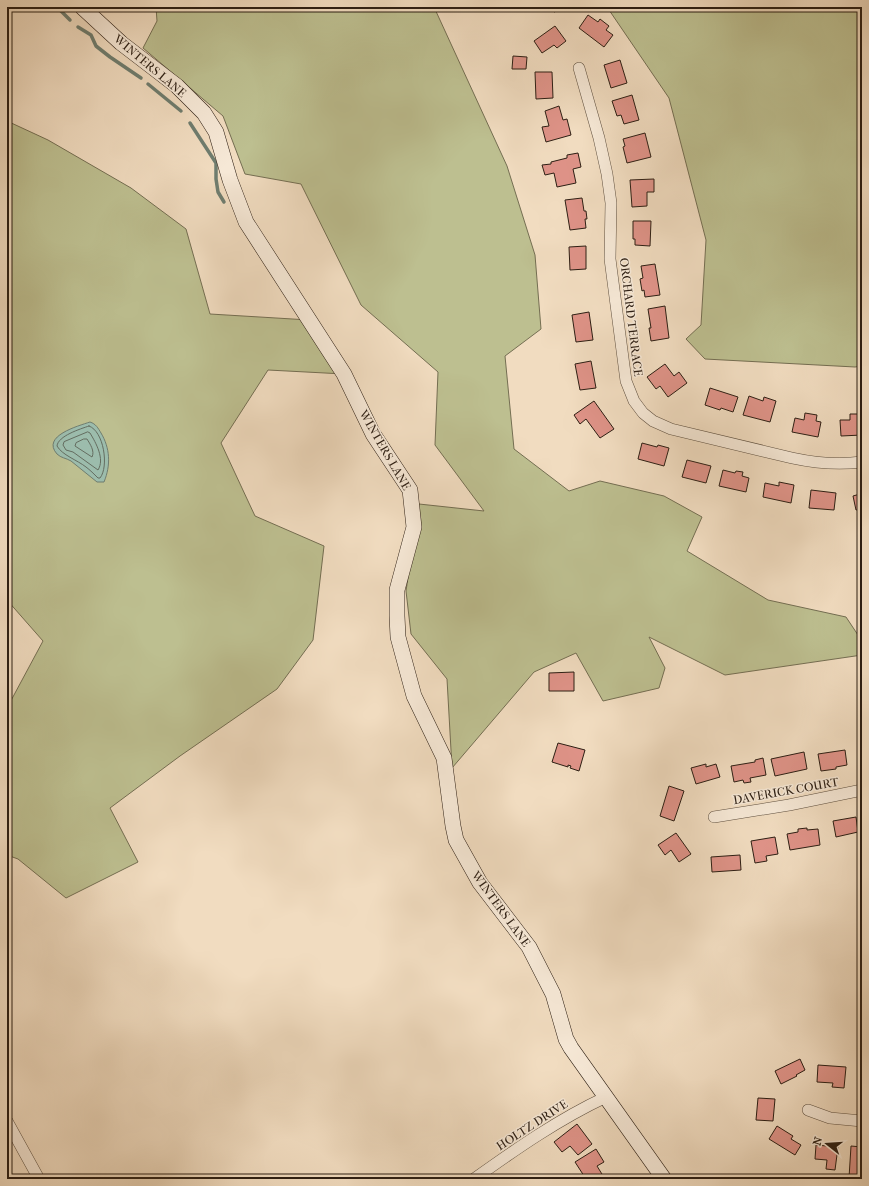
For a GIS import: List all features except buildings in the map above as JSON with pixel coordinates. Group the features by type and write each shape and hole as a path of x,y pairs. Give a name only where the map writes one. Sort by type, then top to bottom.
{"street":[{"name":"WINTERS LANE","path":"82,7 121,43 177,86 204,113 216,132 230,180 246,222 344,374 373,434 410,490 414,527 397,590 398,637 414,696 444,758 452,826 456,840 480,883 529,947 553,994 566,1039 571,1048 664,1179"},
{"name":"ORCHARD TERRACE","path":"579,68 599,138 607,174 611,203 610,259 626,380 634,401 642,413 653,421 671,429 792,458 812,462 862,462"},
{"name":"DAVERICK COURT","path":"714,818 862,790"},
{"name":"HOLTZ DRIVE","path":"474,1179 558,1122 606,1097"},
{"path":"808,1110 830,1118 862,1122"},
{"path":"7,1121 39,1179"}],"green space":[{"path":"156,7 434,7 507,166 535,255 541,329 505,356 514,449 569,491 600,481 664,496 702,517 687,551 768,600 846,617 862,641 862,655 725,675 649,637 665,668 659,688 603,701 576,653 534,672 452,768 447,679 411,634 406,591 419,504 484,511 435,445 438,372 361,305 301,184 245,174 223,116 143,48 157,21"},
{"path":"607,7 862,7 862,366 855,367 705,359 686,339 701,325 706,240 669,98"},
{"path":"7,121 48,140 131,188 186,229 210,314 309,320 344,374 268,370 221,443 255,516 324,546 313,640 277,689 180,756 110,808 138,862 66,898 18,859 7,855 7,708 43,641 7,600"}],"water":[{"path":"90,422 99,429 108,451 108,469 104,482 97,482 71,461 57,454 53,448 57,437 70,429"}],"waterway":[{"path":"57,7 70,20"},
{"path":"78,27 91,35 96,46 141,78"},
{"path":"148,84 181,111"},
{"path":"190,123 216,163 218,192 224,202"}]}
